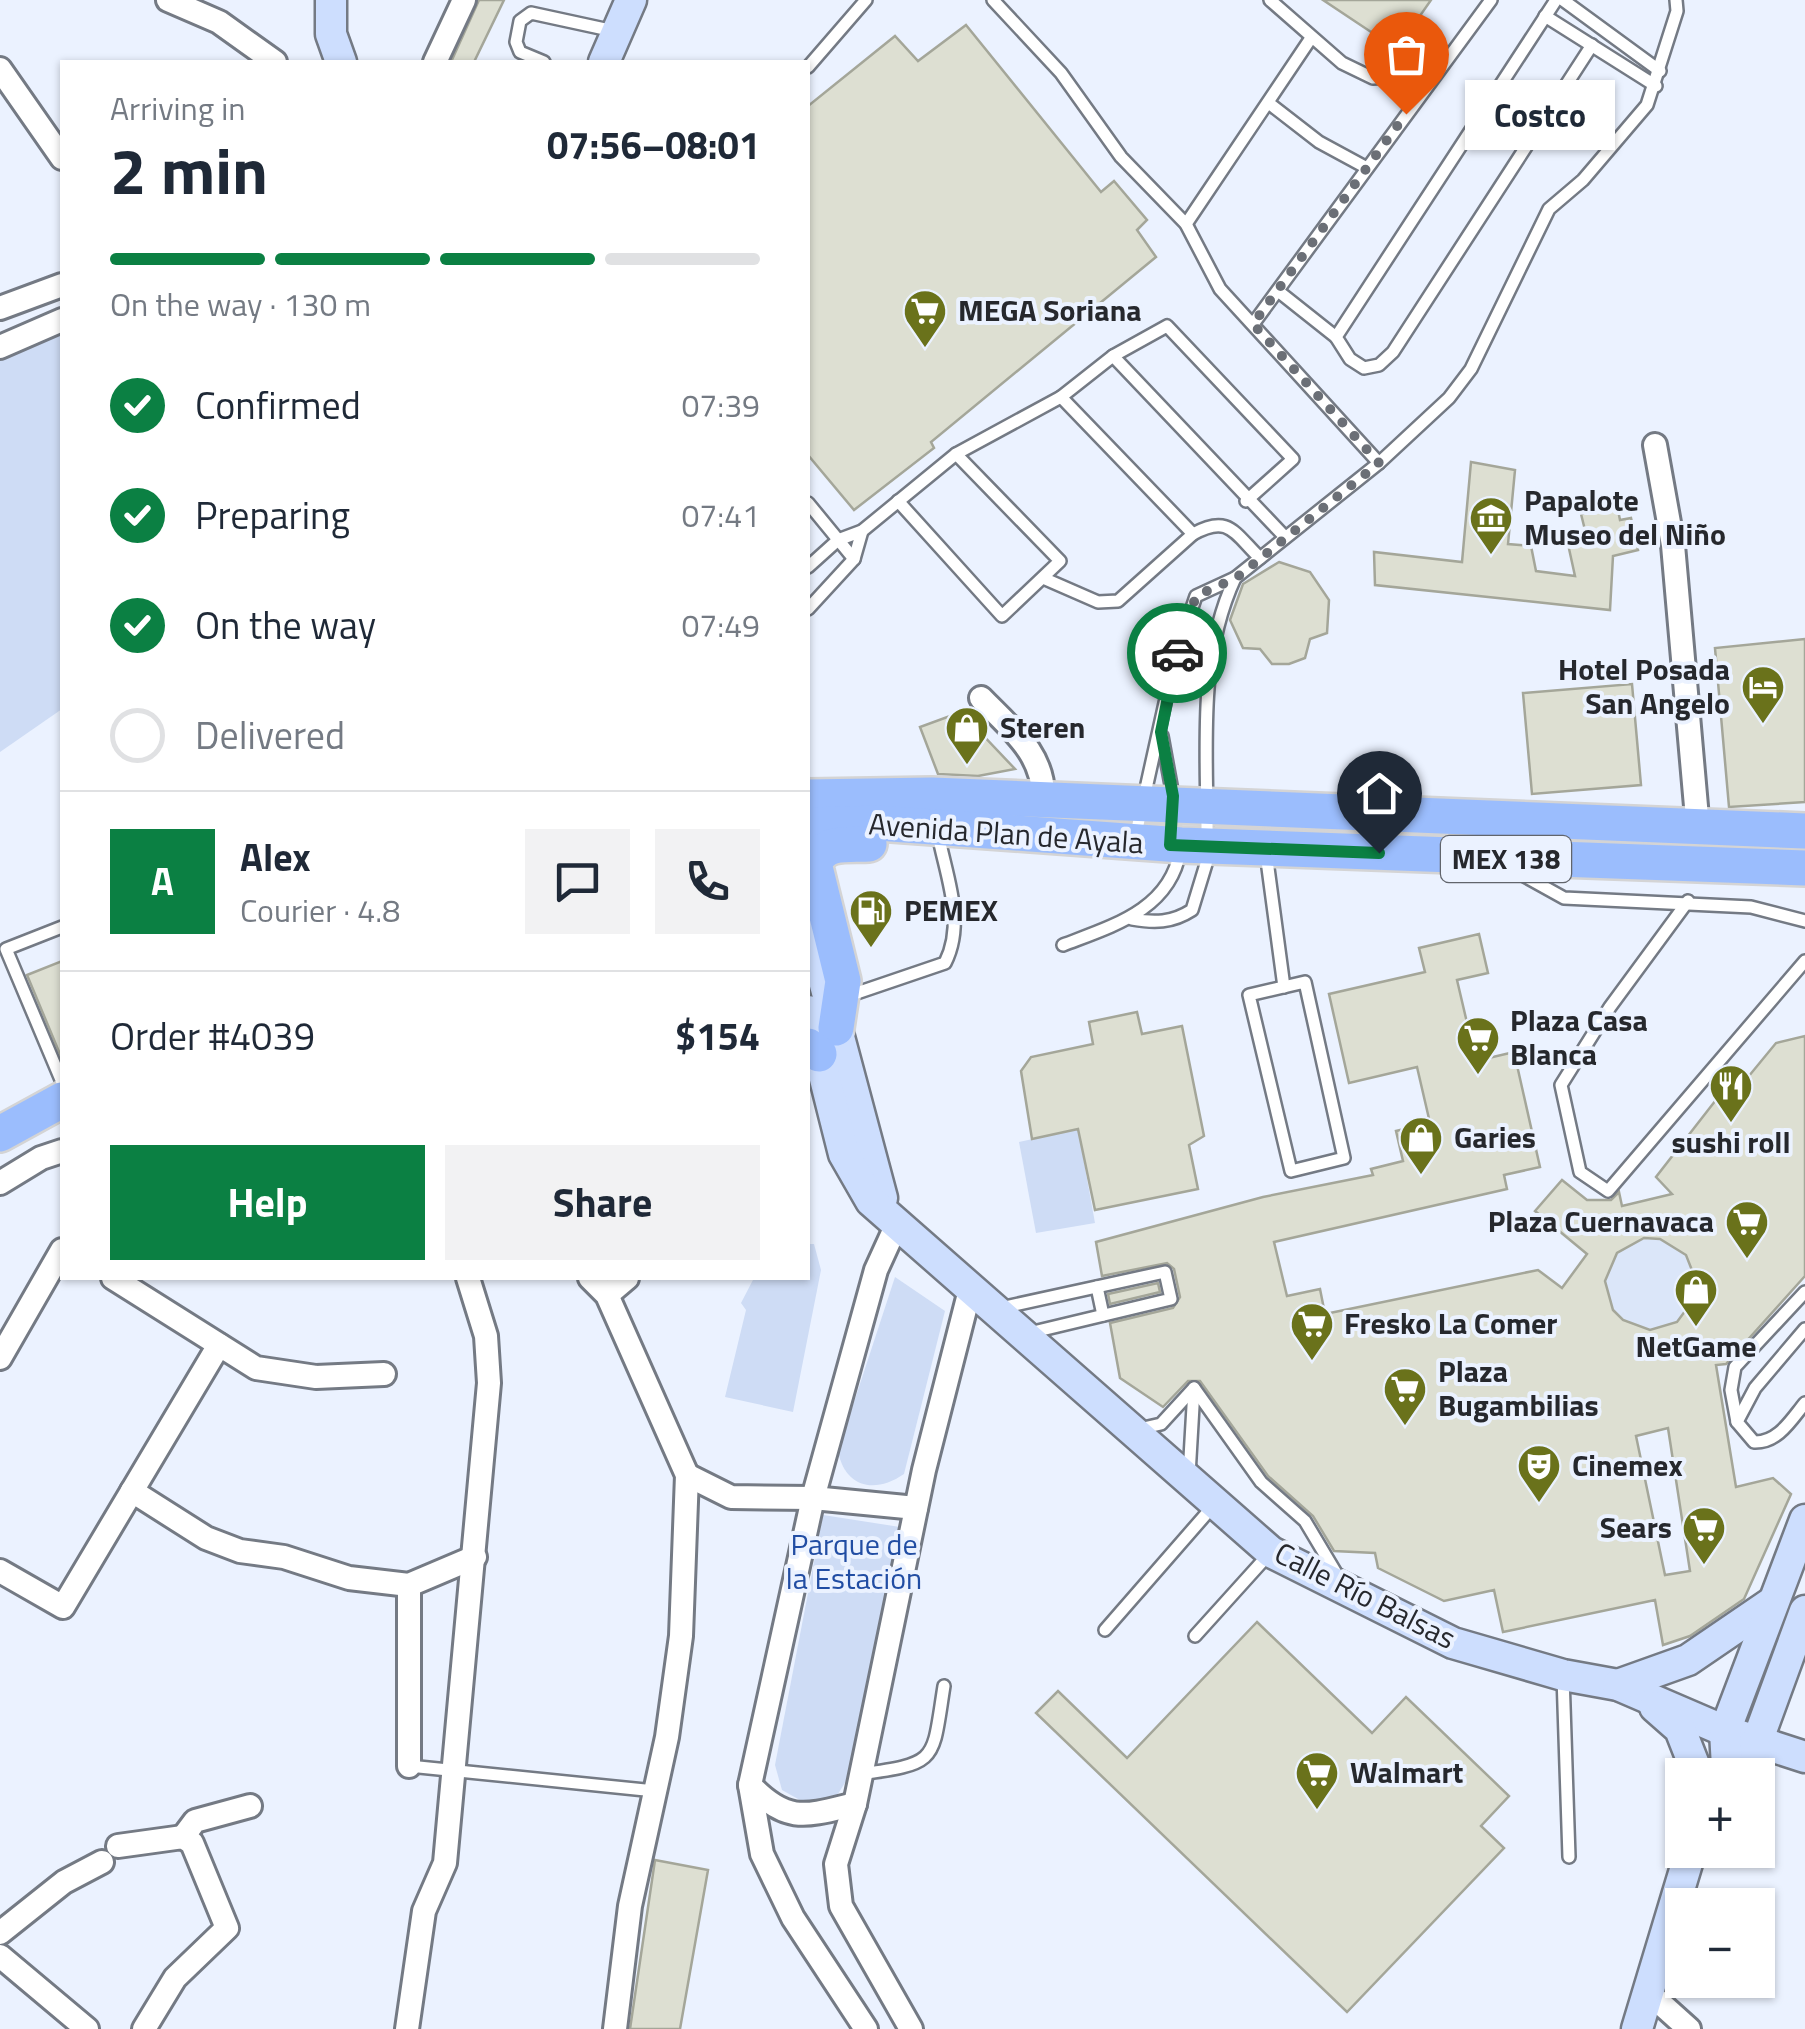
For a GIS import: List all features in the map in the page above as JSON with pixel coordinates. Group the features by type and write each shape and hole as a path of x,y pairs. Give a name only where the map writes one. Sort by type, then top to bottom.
{"main road":[{"path":"810,771 891,780 932,795"},
{"name":"Avenida Plan de Ayala","path":"810,797 932,795 1805,831"},
{"path":"821,1042 843,981 814,863 820,851 830,845 900,843 989,817 1022,814 1043,799"},
{"name":"Avenida Plan de Ayala","path":"810,825 878,824 1192,846 1805,868"},
{"path":"0,1134 60,1101"}],"street":[{"path":"168,0 218,22 273,60"},
{"path":"330,0 332,34 339,60"},
{"path":"436,60 464,0"},
{"path":"605,60 631,0"},
{"path":"0,69 60,155"},
{"path":"0,308 60,286"},
{"path":"0,347 60,321"},
{"path":"1655,445 1673,545 1698,829"},
{"path":"981,698 1034,756 1044,784 1043,799"},
{"path":"810,929 819,963 821,1042 897,1224 876,1270 813,1498 750,1785 762,1854 793,1918 866,2029"},
{"name":"Calle Río Balsas","path":"821,1042 852,1171 872,1201 1271,1552 1350,1595 1453,1643 1562,1675 1618,1685 1725,1731 1805,1757"},
{"path":"0,1183 41,1158 60,1152"},
{"path":"0,1358 60,1253"},
{"path":"116,1280 256,1368 316,1377 384,1374"},
{"path":"406,2029 424,1911 444,1863 475,1557 489,1383 486,1336 469,1280"},
{"path":"592,1280 606,1295 687,1475 681,1636 655,1790 630,1906 615,2029"},
{"path":"606,1295 624,1280"},
{"path":"903,2026 840,1906 836,1864 855,1804 916,1508 972,1286"},
{"path":"0,1571 63,1608 219,1345"},
{"path":"687,1475 731,1496 813,1498 916,1508"},
{"path":"132,1491 206,1538 240,1551 284,1557 349,1578 409,1585 475,1557"},
{"path":"1719,1758 1725,1731 1805,1520"},
{"path":"409,1585 409,1766"},
{"path":"1618,1685 1688,1660 1774,1602"},
{"path":"1735,1758 1757,1742 1805,1611"},
{"path":"1618,1685 1662,1711 1704,1758"},
{"path":"750,1785 774,1808 794,1816 855,1804"},
{"path":"0,1933 64,1882 110,1854 182,1837 195,1821 250,1806"},
{"path":"144,2029 175,1978 227,1928 192,1843 182,1837"},
{"path":"1637,2029 1686,1868"},
{"path":"0,1956 87,2029"},
{"path":"1650,1993 1690,2029"}],"lane":[{"path":"810,65 866,0"},
{"path":"993,0 1060,74 1122,157 1186,224 1220,289 1379,463"},
{"path":"1270,0 1342,63 1373,78 1433,75"},
{"path":"1253,324 1491,0"},
{"path":"1336,337 1545,16 1560,0 1580,5 1660,71"},
{"path":"1132,919 1178,919 1192,910 1192,846 1174,806 1161,732 1175,658 1196,596 1236,578 1379,463 1448,398 1471,369 1550,209 1633,124 1656,86 1676,0"},
{"path":"539,60 520,52 516,42 520,21 531,14 615,31"},
{"path":"1545,16 1656,86"},
{"path":"1186,224 1270,104 1310,38"},
{"path":"1278,291 1336,337 1350,358 1364,368 1379,366 1393,352 1592,45"},
{"path":"1270,104 1319,142 1367,168"},
{"path":"810,565 838,540 862,531 956,454 1061,397 1113,356 1167,326 1293,459 1246,501"},
{"path":"1113,356 1246,501 1285,537"},
{"path":"1061,397 1193,534"},
{"path":"898,501 1002,616 1060,561 956,454"},
{"path":"810,505 854,559"},
{"path":"1043,578 1098,602 1118,601 1193,534 1214,523 1226,524 1260,558"},
{"path":"810,607 854,559 862,531"},
{"path":"1134,842 1174,806 1218,616 1236,578"},
{"path":"1161,732 1174,806 1192,846"},
{"path":"821,1042 946,963 955,944 957,925 932,795"},
{"path":"1062,945 1132,919 1176,874 1192,846"},
{"path":"1265,848 1284,987"},
{"path":"1493,858 1564,898 1751,907 1805,921"},
{"path":"1688,902 1610,1007 1562,1085 1580,1172 1608,1191 1805,961"},
{"path":"60,927 6,949 60,1077"},
{"path":"1305,982 1344,1158 1291,1172 1249,995 1284,987 1305,982"},
{"path":"997,1309 1165,1272 1170,1299 1025,1334"},
{"path":"1097,1287 1103,1315"},
{"path":"1805,1292 1735,1367 1730,1390 1736,1422 1754,1442 1776,1437 1805,1403"},
{"path":"1736,1422 1755,1388 1805,1329"},
{"path":"1133,1430 1160,1424 1194,1388"},
{"path":"1189,1479 1194,1388"},
{"path":"1194,1388 1262,1482 1305,1521 1350,1595"},
{"path":"1105,1630 1216,1503"},
{"path":"1195,1636 1271,1552"},
{"path":"1562,1675 1570,1857"},
{"path":"861,1774 918,1766 934,1749 944,1686"},
{"path":"409,1766 655,1790"}],"shaded area":[{"path":"1651,1239 1668,1242 1683,1252 1693,1267 1693,1301 1683,1316 1668,1326 1651,1329 1634,1326 1619,1316 1609,1301 1606,1284 1609,1267 1619,1252 1634,1242"}],"green space":[{"path":"60,332 60,710 0,752 0,359"},
{"path":"1078,1129 1095,1223 1036,1233 1019,1142"},
{"path":"810,1244 814,1244 821,1270 793,1412 725,1397 746,1310 741,1303 753,1280 810,1280"},
{"name":"Parque de la Estación","path":"895,1277 945,1311 904,1474 882,1484 863,1484 847,1473 838,1451"},
{"name":"Parque de la Estación","path":"823,1515 900,1527 848,1778 836,1797 807,1804 782,1790 775,1765"}],"building":[{"path":"479,0 504,0 475,60 452,60"},
{"path":"1323,0 1431,0 1415,23 1371,32"},
{"name":"MEGA Soriana","path":"966,25 1101,192 1114,181 1147,220 1137,230 1156,257 931,442 934,448 854,510 810,457 810,104 895,36 918,61"},
{"path":"1471,462 1515,470 1508,544 1531,546 1536,571 1575,576 1566,535 1585,530 1581,514 1617,505 1620,520 1631,518 1638,550 1613,556 1610,610 1375,585 1374,552 1462,562"},
{"path":"1279,562 1310,572 1329,600 1327,633 1310,639 1305,658 1289,664 1272,664 1260,649 1243,648 1230,620 1243,584"},
{"name":"Hotel Posada San Angelo","path":"1805,639 1805,802 1729,807 1715,648"},
{"path":"1632,684 1641,785 1532,794 1523,693"},
{"path":"961,712 1015,769 978,776 938,774 920,727"},
{"path":"1479,934 1488,973 1457,980 1476,1061 1514,1052 1540,1167 1504,1175 1507,1189 1274,1242 1287,1296 1320,1289 1325,1314 1538,1270 1562,1288 1587,1254 1535,1211 1562,1180 1587,1200 1611,1200 1619,1192 1622,1206 1672,1194 1656,1177 1726,1087 1744,1082 1776,1043 1805,1036 1805,1276 1726,1364 1716,1365 1736,1487 1773,1478 1791,1494 1744,1599 1690,1636 1663,1645 1655,1600 1503,1632 1494,1590 1444,1601 1378,1568 1375,1553 1334,1551 1313,1516 1268,1476 1200,1381 1188,1381 1163,1407 1120,1378 1110,1323 1173,1308 1180,1297 1174,1269 1167,1263 1102,1276 1096,1242 1263,1197 1373,1175 1371,1169 1403,1161 1396,1131 1430,1123 1417,1067 1349,1083 1329,994 1425,972 1419,948","holes":["1644,1238 1660,1239 1686,1255 1697,1283 1694,1299 1677,1322 1650,1330 1623,1320 1613,1310 1605,1281 1617,1253","1668,1428 1690,1571 1665,1575 1636,1436"]},
{"path":"60,962 60,1054 27,975"},
{"path":"1137,1012 1142,1034 1182,1026 1204,1136 1189,1145 1198,1189 1095,1210 1078,1129 1032,1139 1021,1071 1031,1057 1093,1044 1089,1022"},
{"path":"1158,1283 1160,1292 1110,1304 1108,1294"},
{"name":"Walmart","path":"1257,1622 1372,1733 1406,1697 1509,1796 1481,1826 1504,1848 1347,2012 1036,1713 1058,1691 1127,1758"},
{"path":"655,1860 708,1870 680,2029 630,2029"}],"way so far":[{"path":"1177,653 1196,596 1208,587 1236,578 1379,463 1253,324 1406,114"}],"place":[{"name":"Costco","path":"1406,114"},
{"name":"MEGA Soriana","path":"925,349"},
{"name":"Papalote Museo del Niño","path":"1491,556"},
{"name":"Hotel Posada San Angelo","path":"1763,725"},
{"name":"Steren","path":"967,766"},
{"name":"PEMEX","path":"871,949"},
{"name":"Plaza Casa Blanca","path":"1478,1076"},
{"name":"sushi roll","path":"1731,1124"},
{"name":"Garies","path":"1421,1176"},
{"name":"Plaza Cuernavaca","path":"1747,1260"},
{"name":"NetGame","path":"1696,1328"},
{"name":"Fresko La Comer","path":"1312,1362"},
{"name":"Plaza Bugambilias","path":"1405,1427"},
{"name":"Cinemex","path":"1539,1504"},
{"name":"Sears","path":"1704,1566"},
{"name":"Walmart","path":"1317,1811"}],"route":[{"path":"1177,653 1161,732 1173,796 1170,845 1379,853"}]}
